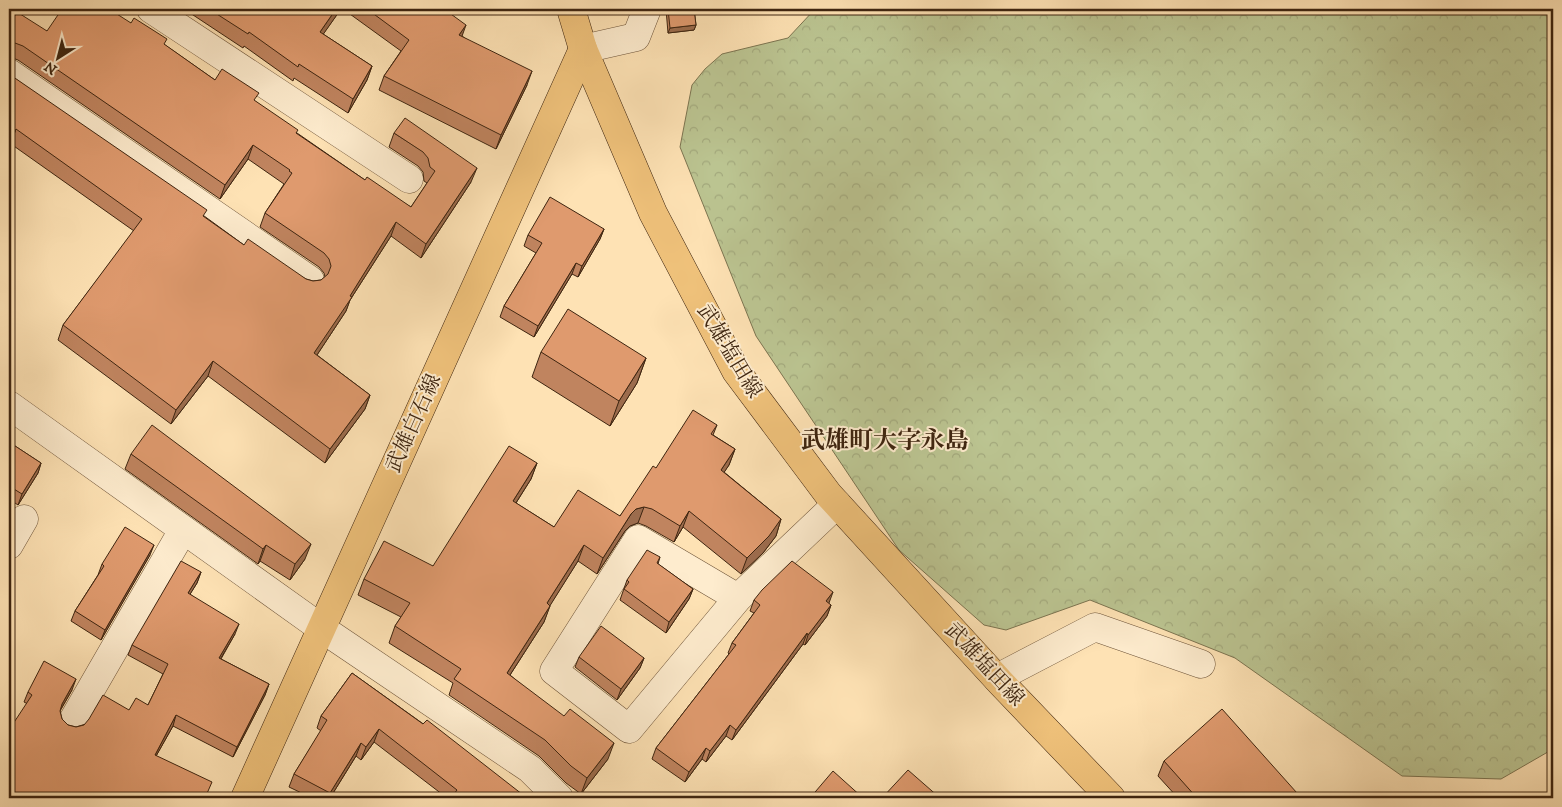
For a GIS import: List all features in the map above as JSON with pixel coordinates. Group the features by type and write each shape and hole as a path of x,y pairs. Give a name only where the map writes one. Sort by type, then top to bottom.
{"main road":[{"name":"武雄塩田線","path":"571,9 583,49 653,214 736,371 837,504 996,678 1111,798"},
{"name":"武雄白石線","path":"245,798 583,49"}],"street":[{"path":"151,9 409,179"},
{"path":"583,49 636,37 647,9"},
{"path":"9,73 310,280"},
{"path":"9,405 321,628 530,769 559,798"},
{"path":"738,598 638,539 554,671 629,729 738,598 837,504"},
{"path":"9,545 24,519"},
{"path":"72,722 183,530"},
{"path":"996,678 1094,627 1200,664"}],"green space":[{"path":"815,9 1553,9 1553,749 1501,779 1402,776 1235,658 1090,600 1006,630 984,625 899,550 756,336 680,147 692,85 705,69 722,54 788,38"}],"building":[{"path":"62,9 109,9 131,23 134,18 167,39 164,44 215,80 222,69 259,93 254,100 298,130 296,133 365,180 367,177 411,207 435,171 430,167 428,158 423,152 394,133 405,118 477,168 426,244 396,222 350,296 352,297 314,353 370,395 330,449 213,361 176,410 63,325 142,219 16,129 15,131 9,127 9,74 207,210 203,216 244,245 248,239 306,279 313,281 321,280 328,274 331,266 329,259 324,253 265,213 292,173 290,170 253,145 225,185 23,46 15,43 9,44 9,25 17,12 47,31"},
{"path":"209,9 336,9 320,32 372,66 353,99 299,64 298,67 249,32 248,34"},
{"path":"367,9 444,9 466,25 459,35 532,71 501,135 384,76 409,40"},
{"path":"668,9 694,9 696,25 670,28"},
{"path":"550,197 604,229 582,266 576,263 538,326 504,306 542,243 528,235"},
{"path":"568,309 646,358 619,401 541,352"},
{"path":"693,410 717,425 711,434 735,449 721,470 781,519 769,536 747,558 689,511 680,526 652,509 644,507 636,509 631,514 603,558 584,545 547,603 550,606 507,673 564,716 570,709 614,743 587,778 571,766 545,740 454,679 461,669 395,626 410,603 364,579 384,541 433,566 509,446 537,463 513,501 554,527 578,490 620,516 653,466 656,468"},
{"path":"152,425 311,544 295,564 266,545 263,549 131,454"},
{"path":"9,442 41,463 22,494 9,486"},
{"path":"125,527 154,545 105,630 75,611 104,566 102,564"},
{"path":"647,550 660,557 657,563 693,589 669,622 624,589 629,582 627,580"},
{"path":"181,561 201,572 188,593 239,624 219,658 269,684 237,747 176,715 155,755 212,782 205,798 9,798 9,730 32,695 28,692 44,661 76,679 60,711 62,719 68,725 76,727 84,725 103,695 129,710 136,698 148,705 168,664 132,645"},
{"path":"792,561 833,592 826,601 831,605 808,635 807,633 736,730 730,725 710,751 706,748 689,772 656,748 736,645 732,643 760,605 754,600"},
{"path":"601,626 644,658 621,689 579,657"},
{"path":"352,673 423,724 427,720 527,798 451,798 457,790 379,729 366,747 361,743 330,793 294,774 327,720 321,716"},
{"path":"1222,709 1297,793 1291,798 1197,798 1164,761"},
{"path":"908,770 940,798 882,798"},
{"path":"833,771 863,798 810,798"}],"district":[{"name":"武雄町大字永島","path":"885,440"}]}
